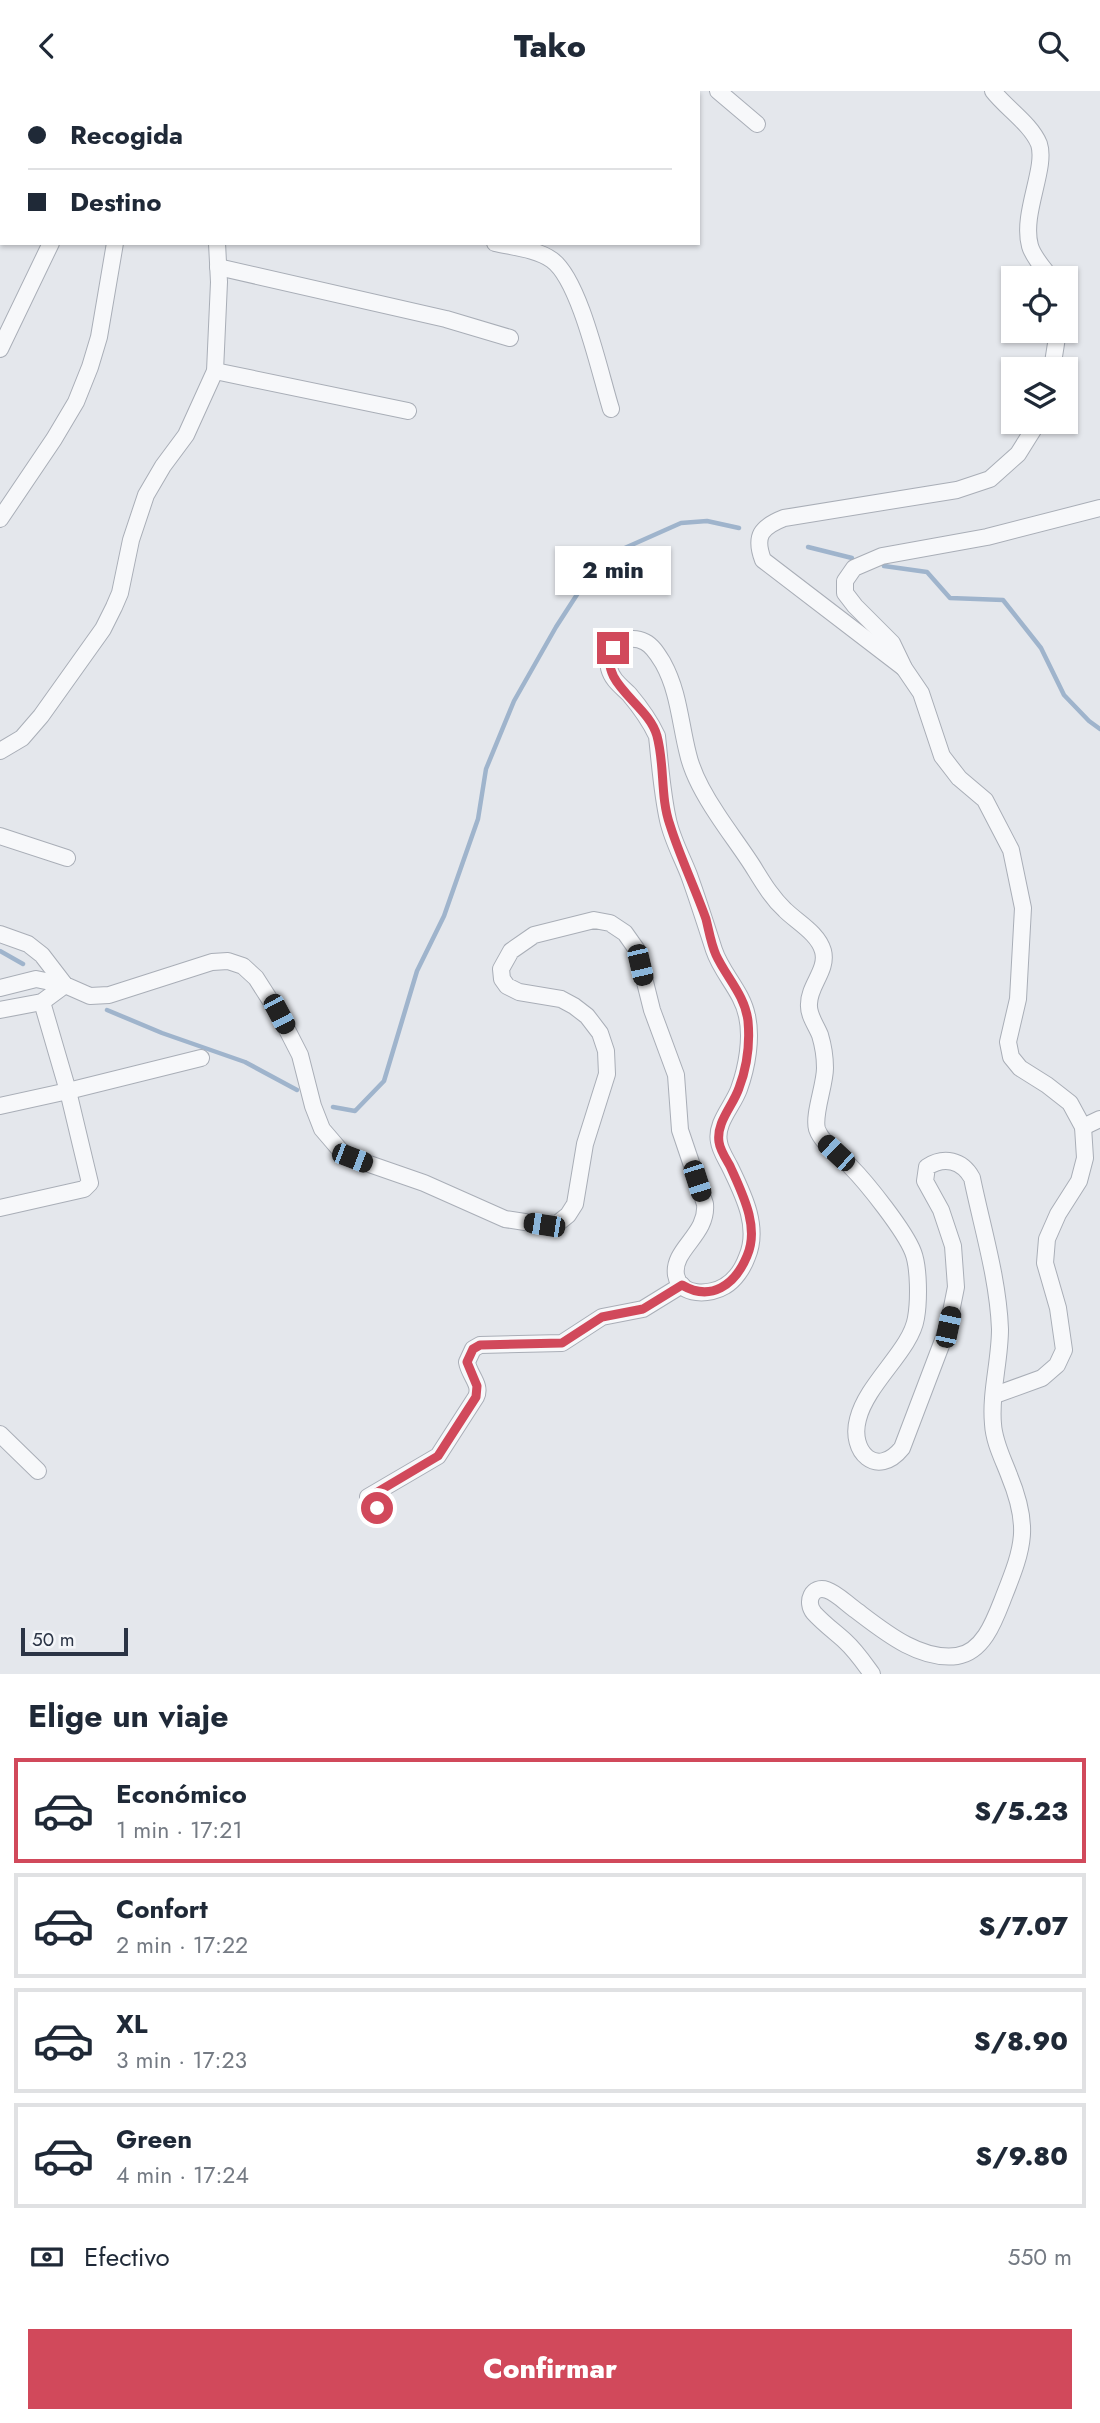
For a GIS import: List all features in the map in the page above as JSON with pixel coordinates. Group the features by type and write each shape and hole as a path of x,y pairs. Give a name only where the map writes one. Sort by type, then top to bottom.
{"street":[{"path":"718,91 757,124"},
{"path":"993,91 1033,133 1040,147 1040,161 1028,221 1030,248 1043,266"},
{"path":"0,349 50,245"},
{"path":"0,519 76,402 99,337 115,245"},
{"path":"0,751 22,738 35,723 103,629 120,593 131,540 146,495 186,435 215,371 217,245"},
{"path":"503,245 551,259 566,275 580,308 611,409"},
{"path":"218,267 446,319 510,338"},
{"path":"215,371 408,411"},
{"path":"904,668 763,560 758,545 761,533 769,524 784,518 957,491 990,479 1018,454 1030,434"},
{"path":"995,1395 1042,1378 1057,1365 1064,1350 1058,1308 1045,1263 1047,1239 1058,1214 1079,1181 1085,1158 1083,1126 1070,1103 1020,1068 1011,1057 1008,1042 1018,999 1023,908 1011,851 985,800 959,778 942,756 921,693 904,668 892,643 845,593 845,581 854,568 882,556 987,537 1100,508"},
{"path":"0,988 36,979 100,997 212,962 228,961 243,966 256,978 279,1014 300,1055 322,1129 340,1150 352,1158 424,1182 505,1219 544,1225 558,1223 568,1215 575,1204 585,1144 607,1074 606,1051 600,1033 587,1016 561,999 519,992 507,986 502,979 501,969 511,951 534,935 594,920 610,923 625,933 637,950 652,1010 676,1075 680,1130 705,1204 703,1224 684,1249 678,1261 676,1275 682,1285 692,1291 707,1293 726,1286 743,1268 752,1246 751,1224 745,1202 719,1143 723,1120 739,1089 749,1044 748,1018 742,997 715,953 706,921 669,823 657,736 651,723 629,694 614,680 610,669 609,658 613,648 621,642 631,639 643,641 652,647 669,676 681,712 688,757 696,778 716,813 772,895 812,934 823,950 824,962 810,994 808,1006 821,1037 825,1066 816,1121 817,1130 824,1141 867,1184 912,1249 917,1265 916,1318 912,1332 872,1388 858,1418 856,1442 862,1454 876,1462 895,1458 902,1448 948,1327 956,1287 953,1246 941,1210 925,1181 927,1167 936,1161 948,1160 967,1169 972,1178 998,1303 1000,1331 993,1426 1018,1497 1024,1521 1023,1540 993,1623 985,1637 959,1656 941,1656 920,1650 904,1642 835,1594 818,1589 809,1598 813,1612 848,1643 872,1674"},
{"path":"0,836 67,858"},
{"path":"0,934 28,944 42,955 65,985"},
{"path":"0,1010 42,1002 65,985"},
{"path":"0,1208 84,1189 90,1179 42,1002"},
{"path":"0,1105 201,1058"},
{"path":"1083,1126 1100,1119"},
{"path":"377,1508 368,1501 369,1497 438,1456 476,1397 477,1386 467,1362 473,1349 491,1344 562,1343 602,1317 643,1309 682,1285"},
{"path":"0,1434 38,1471"}],"waterway":[{"path":"333,1107 355,1111 384,1081 417,971 444,916 478,819 486,769 514,701 556,627 600,559 681,523 707,521 739,528"},
{"path":"808,547 852,558"},
{"path":"884,566 927,572 950,598 1003,600 1041,648 1064,695 1100,729"},
{"path":"0,951 23,964"},
{"path":"107,1010 162,1033 245,1062 297,1090"}],"route":[{"path":"377,1508 368,1501 369,1497 438,1456 476,1397 477,1386 467,1362 473,1349 491,1344 562,1343 602,1317 643,1309 682,1285 692,1291 707,1293 726,1286 743,1268 752,1246 751,1224 741,1191 719,1143 723,1120 739,1089 749,1044 748,1018 742,997 715,953 706,921 669,823 657,736 651,723 629,694 614,680 609,658 613,648"}]}
